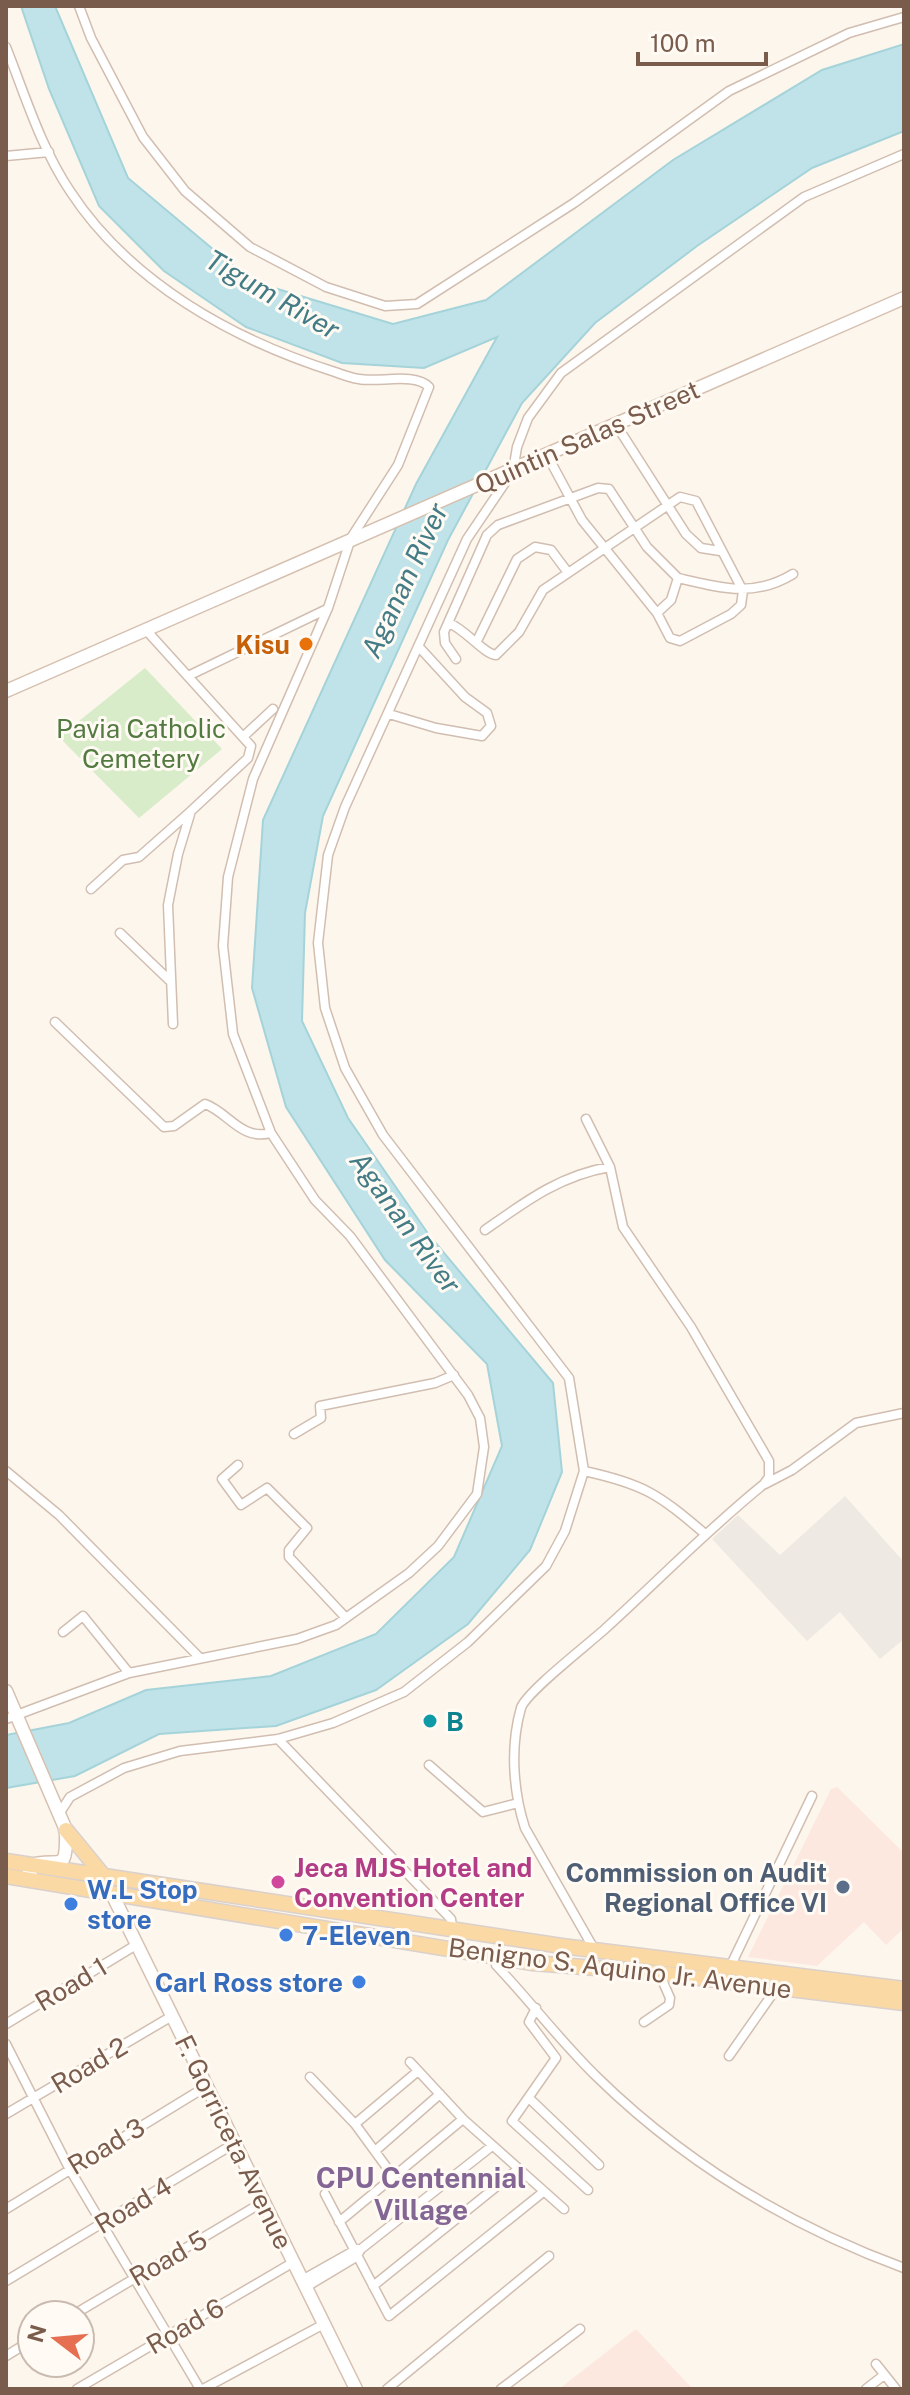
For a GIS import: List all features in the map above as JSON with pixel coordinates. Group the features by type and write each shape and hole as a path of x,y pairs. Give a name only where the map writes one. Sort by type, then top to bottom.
{"main road":[{"name":"Quintin Salas Street","path":"6,691 904,298"},
{"path":"6,1691 13,1717 66,1830 95,1869 110,1876"},
{"path":"32,1872 61,1863 68,1851 66,1830"},
{"name":"Benigno S. Aquino Jr. Avenue","path":"6,1861 32,1872 112,1894 496,1957 659,1973 904,1989"},
{"name":"Benigno S. Aquino Jr. Avenue","path":"6,1876 32,1872 110,1876 594,1950 730,1967 782,1982 904,2003"},
{"name":"F. Gorriceta Avenue","path":"112,1894 324,2324 352,2388"},
{"path":"122,1916 121,1901 130,1897"},
{"path":"281,1922 293,1913 285,1902"},
{"path":"593,1967 594,1950"}],"street":[{"path":"79,6 91,38 143,137 185,191 250,247 326,287 385,306 417,304 574,203 729,91 849,33 904,17"},
{"path":"7,50 49,152 69,190 91,221 149,275 208,320 304,362 358,379 418,381 429,387 398,465 351,538 328,608 253,779 234,843 224,910 223,946 233,1034 271,1133 315,1200 350,1236 454,1375 480,1418 484,1447 477,1494 438,1546 409,1573 346,1618 297,1639 129,1673 13,1717"},
{"path":"6,156 49,152"},
{"path":"59,1814 70,1797 124,1768 180,1751 278,1739 333,1723 404,1692 468,1642 546,1566 565,1531 584,1471 569,1378 383,1135 345,1068 325,1008 318,943 328,855 345,807 467,539 513,471 517,447 528,418 561,373 804,197 904,154"},
{"path":"615,423 692,541 701,548 720,551"},
{"path":"449,623 477,641 486,653 501,651 519,632 537,596 566,570 607,548 665,504 680,497 696,501 743,591 741,605 731,614 680,641 670,638 657,613 607,548 582,520 546,453"},
{"path":"456,659 444,638 492,529 598,488 609,489 647,547 678,578 743,591 774,586 793,574"},
{"path":"477,641 517,559 535,547 551,550 566,570"},
{"path":"657,613 671,600 678,578"},
{"path":"188,676 328,608"},
{"path":"91,889 123,860 139,857 191,811 248,758 251,746 245,735 146,630"},
{"path":"389,714 436,728 482,736 491,726 487,713 465,697 419,647"},
{"path":"245,735 273,709"},
{"path":"173,1024 169,889 191,811"},
{"path":"120,933 170,980"},
{"path":"55,1022 164,1127 174,1126 205,1104 239,1129 254,1135 271,1133"},
{"path":"586,1119 610,1167 623,1227 691,1327 764,1448 769,1461 769,1477 764,1484"},
{"path":"485,1230 530,1198 572,1175 610,1167"},
{"path":"294,1434 321,1418 320,1406 435,1383 454,1375"},
{"path":"594,1950 525,1828 518,1803 514,1772 525,1702 704,1533 764,1484 792,1470 856,1423 904,1413"},
{"path":"238,1465 222,1479 223,1485 241,1505 267,1488 307,1528 289,1550 289,1557 346,1618"},
{"path":"6,1471 59,1515 200,1658"},
{"path":"584,1471 642,1485 663,1498 704,1533"},
{"path":"63,1632 83,1616 129,1673"},
{"path":"278,1739 451,1919 452,1927"},
{"path":"429,1765 483,1812 518,1803"},
{"path":"730,1967 812,1796"},
{"name":"Road 1","path":"6,2024 136,1945"},
{"path":"496,1957 496,1965 597,2077 678,2147 779,2214 852,2249 904,2268"},
{"path":"644,2022 669,2005 670,1998 659,1973"},
{"path":"729,2056 782,1982"},
{"path":"536,2008 529,2022 556,2058 512,2121 588,2190"},
{"name":"Road 2","path":"6,2114 172,2016"},
{"path":"6,2044 69,2168 201,2389 324,2324"},
{"path":"410,2062 463,2119 542,2193 564,2209"},
{"path":"355,2124 418,2071"},
{"path":"310,2077 355,2124 393,2176"},
{"name":"Road 3","path":"6,2209 207,2086"},
{"path":"375,2151 440,2094"},
{"path":"530,2099 599,2165"},
{"path":"339,2222 463,2119"},
{"name":"Road 4","path":"6,2281 235,2143"},
{"path":"304,2284 357,2252 492,2146"},
{"path":"373,2286 517,2170"},
{"path":"325,2194 389,2316 542,2193"},
{"name":"Road 5","path":"96,2301 263,2202"},
{"path":"387,2389 549,2256"},
{"name":"Road 6","path":"77,2389 292,2263"},
{"path":"501,2389 580,2329"},
{"path":"876,2364 896,2389"},
{"path":"866,2389 884,2375"}],"shaded area":[{"path":"845,1496 904,1562 904,1639 880,1659 840,1612 807,1641 712,1539 738,1515 780,1555"},
{"name":"Commission on Audit Regional Office VI","path":"837,1787 904,1853 904,1928 886,1945 864,1922 817,1966 748,1957 831,1789"},
{"path":"636,2329 693,2389 559,2389"}],"green space":[{"name":"Pavia Catholic Cemetery","path":"145,668 222,749 139,818 59,737"}],"water":[{"path":"21,6 55,6 128,178 251,281 393,324 486,300 673,160 822,70 904,44 904,131 812,168 697,246 595,323 522,403 448,540 323,816 305,913 302,1021 348,1118 429,1235 553,1383 562,1472 530,1550 468,1624 376,1690 276,1726 159,1734 75,1776 6,1788 6,1735 69,1723 146,1690 271,1676 376,1634 454,1557 502,1446 487,1364 385,1260 286,1107 252,988 263,820 416,484 497,337 424,368 342,363 246,327 164,271 99,206 49,89"}],"place":[{"name":"Kisu","path":"306,644"},
{"name":"B","path":"430,1721"},
{"name":"Jeca MJS Hotel and Convention Center","path":"278,1882"},
{"name":"Commission on Audit Regional Office VI","path":"843,1887"},
{"name":"W.L Stop store","path":"71,1904"},
{"name":"7-Eleven","path":"286,1935"},
{"name":"Carl Ross store","path":"359,1982"}],"district":[{"name":"CPU Centennial Village","path":"421,2193"}],"water label":[{"name":"Tigum River","path":"273,294"},
{"name":"Aganan River","path":"404,580"},
{"name":"Aganan River","path":"406,1222"}]}
